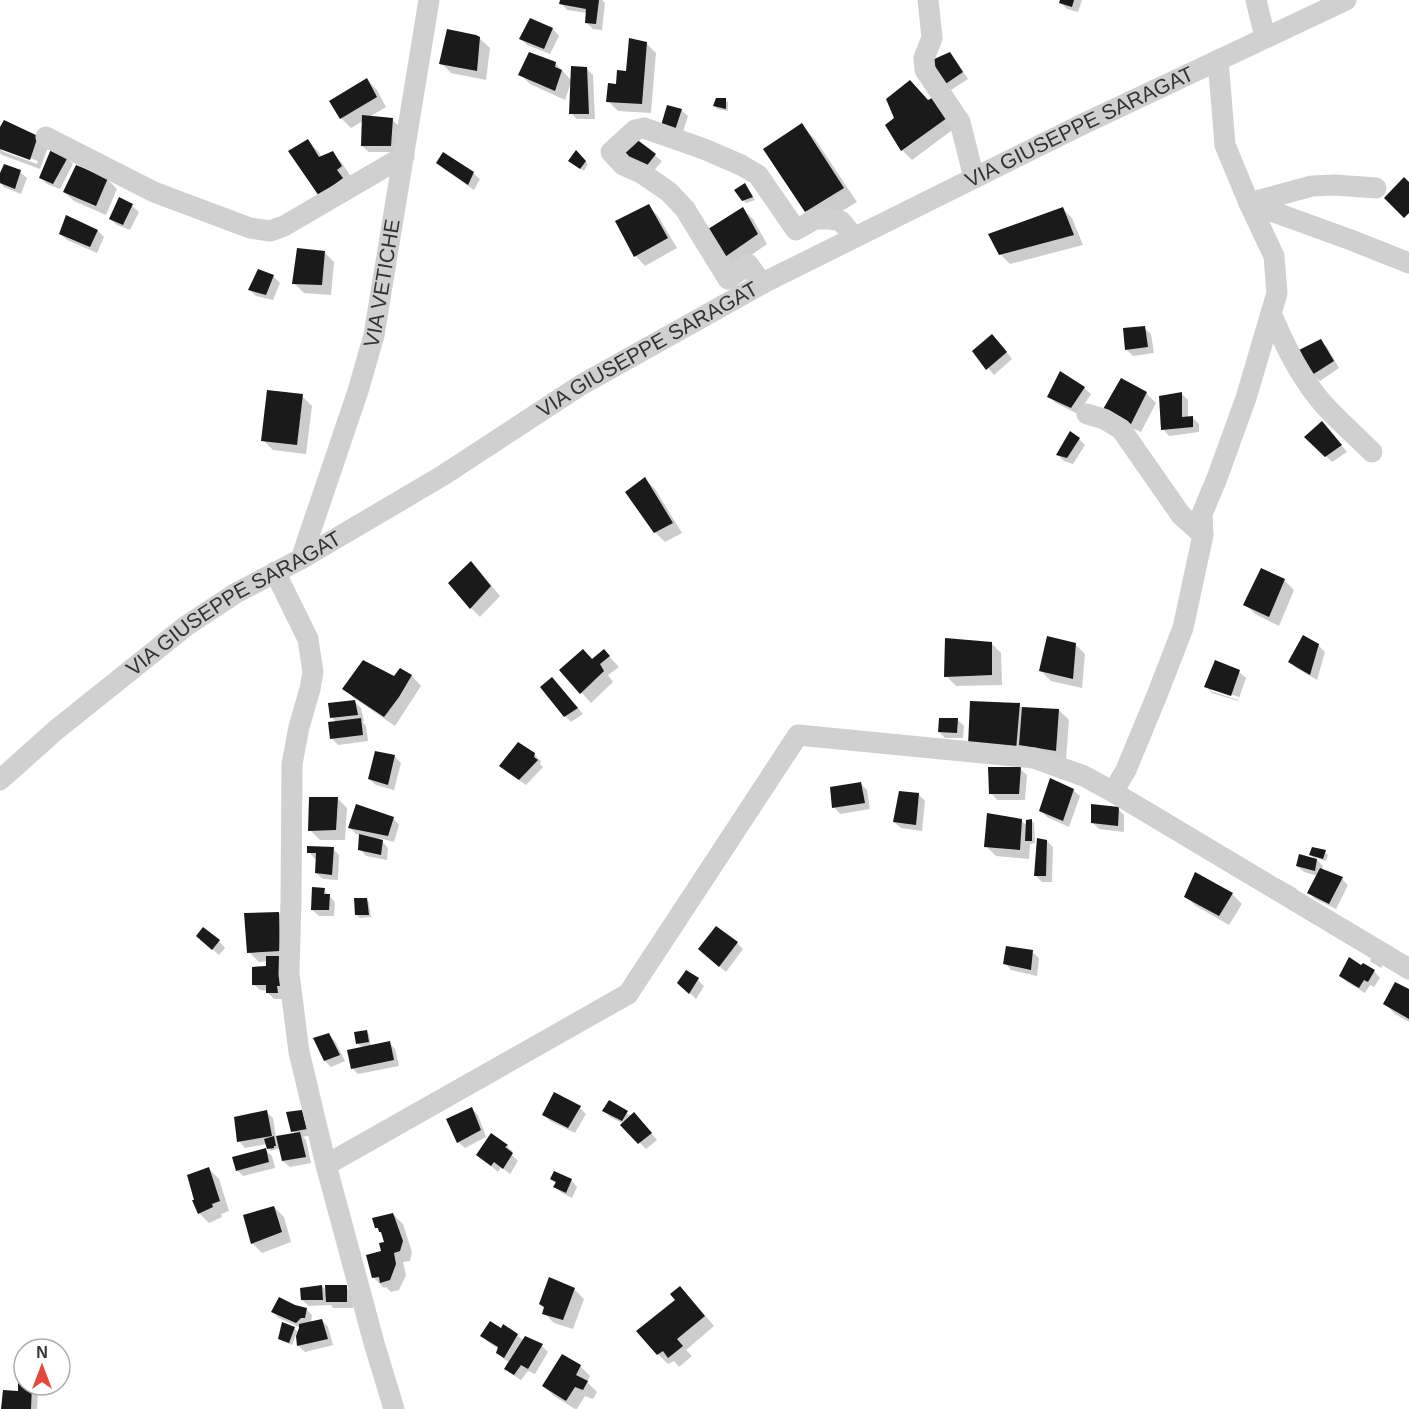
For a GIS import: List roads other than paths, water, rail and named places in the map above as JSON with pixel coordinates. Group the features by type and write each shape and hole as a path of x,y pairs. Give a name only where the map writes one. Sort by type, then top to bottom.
{"street":[{"name":"VIA VETICHE","path":"301,559 358,391 374,334 429,0"},
{"path":"928,0 932,38 924,58 925,70 960,122 974,178"},
{"path":"1257,0 1265,38"},
{"name":"VIA GIUSEPPE SARAGAT","path":"0,780 57,730 186,626 236,593 301,559 442,476 581,385 762,284 854,237 1083,124 1346,0"},
{"path":"1113,792 1126,770 1183,628 1203,535 1202,514 1246,398 1277,293 1274,256 1225,146 1218,60"},
{"path":"762,284 748,264 728,279 685,209 669,192 643,174 623,165 611,152 635,130 644,128 667,135 741,165 758,175 796,230 815,219 829,219 840,221 854,237"},
{"path":"46,137 154,192 250,228 270,231 284,226 404,156"},
{"path":"1249,203 1312,186 1335,185 1376,189"},
{"path":"1249,203 1409,263"},
{"path":"1271,313 1286,348 1300,372 1324,405 1372,452"},
{"path":"1087,414 1104,419 1122,429 1181,515 1203,535"},
{"path":"275,572 308,639 313,672 298,727 292,764 289,974 299,1052 326,1165 394,1409"},
{"path":"326,1165 628,994 798,735 1034,758 1084,776 1409,969"}]}
